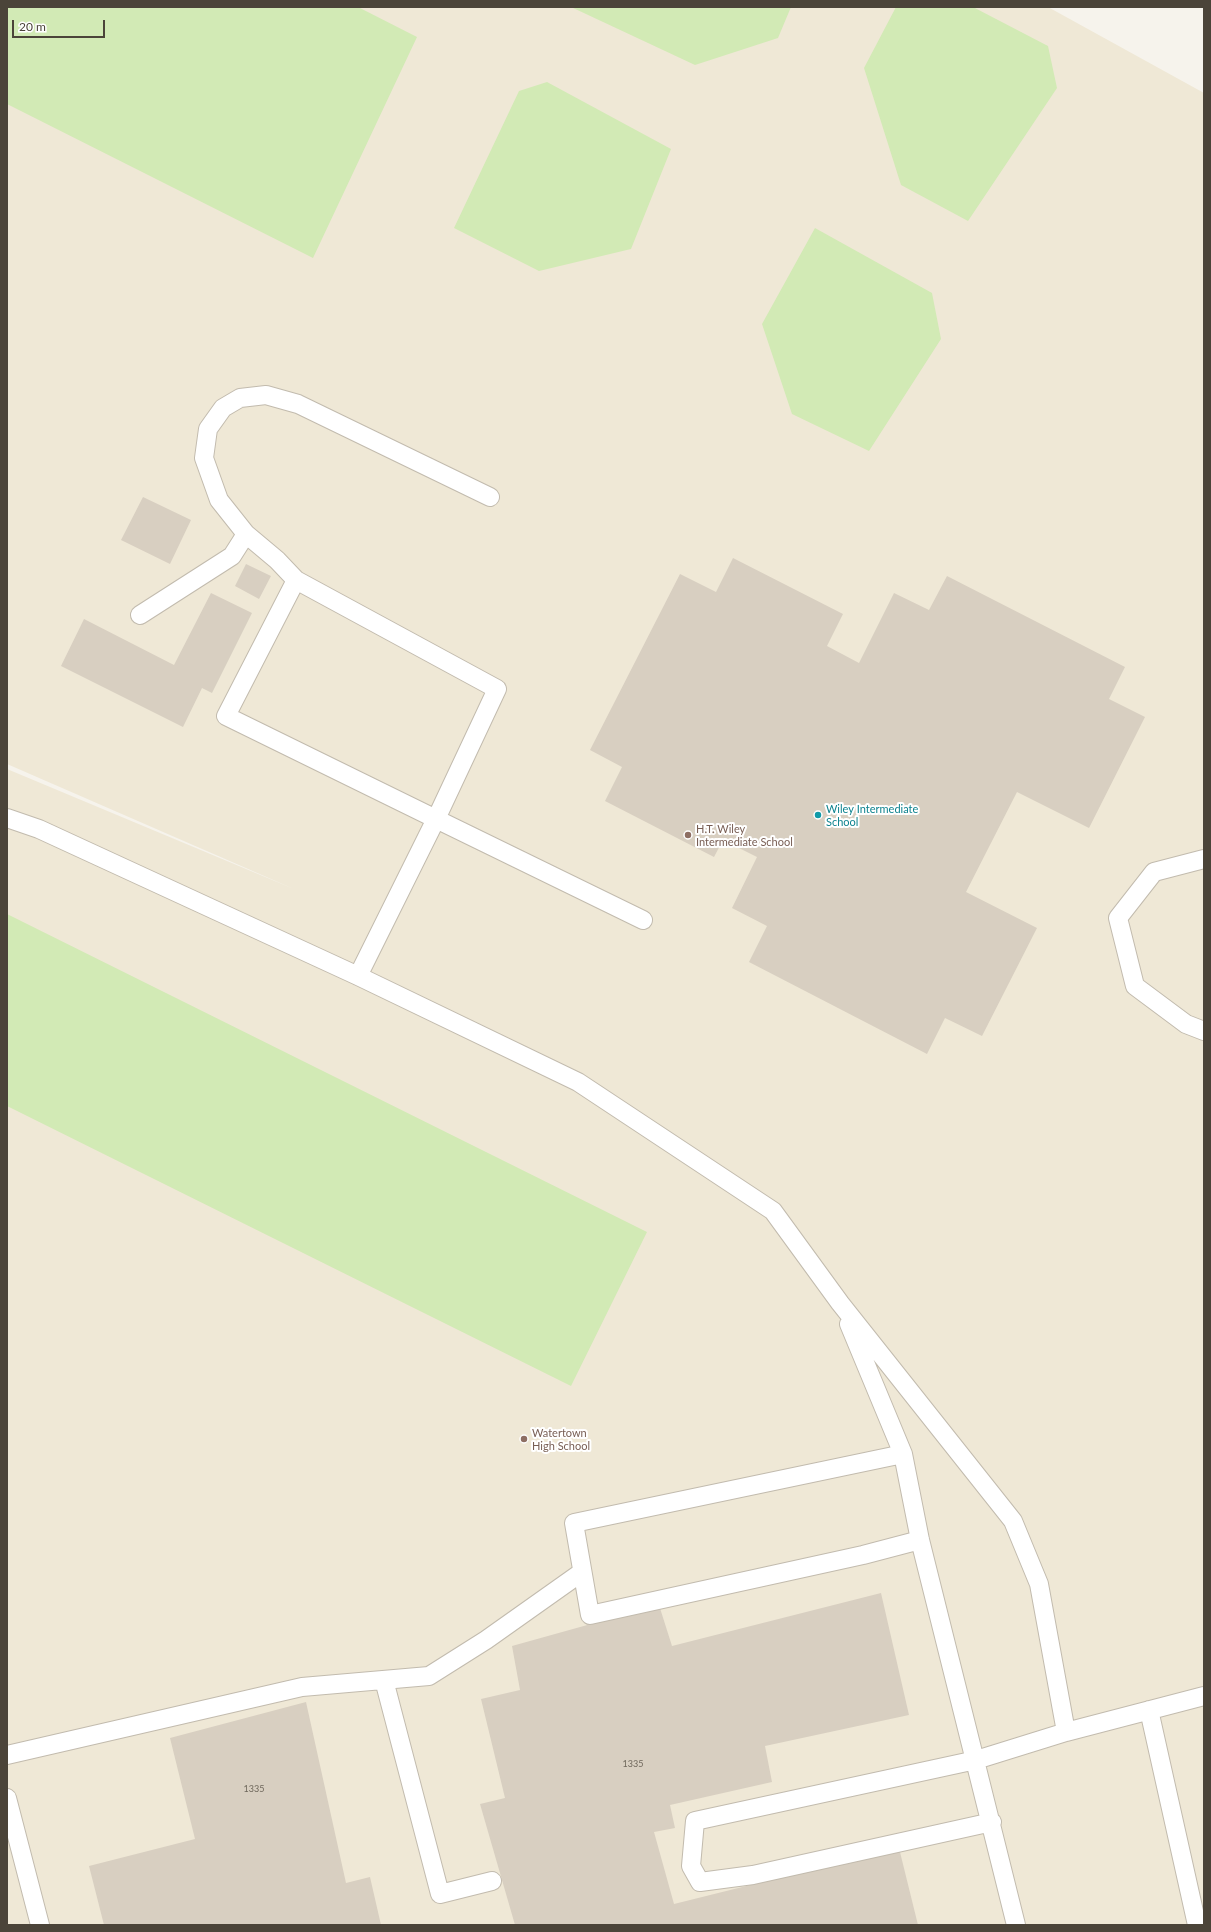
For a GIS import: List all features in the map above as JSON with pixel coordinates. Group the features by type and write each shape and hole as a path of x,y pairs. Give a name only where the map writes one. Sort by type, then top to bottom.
{"lane":[{"path":"358,976 436,819 497,689 296,580 277,560 246,534 219,500 204,458 208,428 223,408 240,398 266,395 298,404 490,497"},
{"path":"140,615 232,556 246,534"},
{"path":"296,580 226,716 643,920"},
{"path":"7,818 39,829 358,976 578,1082 773,1211 840,1303 1013,1522 1039,1584 1066,1732"},
{"path":"1204,859 1154,872 1118,918 1135,986 1186,1024 1204,1031"},
{"path":"840,1303 903,1454 920,1540 992,1822 1016,1925"},
{"path":"903,1454 574,1523 590,1615 864,1555 920,1540"},
{"path":"7,1755 302,1687 429,1676 486,1640 582,1572"},
{"path":"384,1680 440,1894 492,1881"},
{"path":"992,1822 753,1875 700,1882 691,1866 695,1821 976,1760 1066,1732 1204,1696"},
{"path":"1149,1710 1197,1925"},
{"path":"7,1798 40,1925"}],"shaded area":[{"path":"7,7 1048,7 1204,93 1204,1925 7,1925 7,769 294,889 7,764"}],"green space":[{"path":"7,7 358,7 417,37 313,258 7,104"},
{"path":"571,7 791,7 778,38 695,65"},
{"path":"896,7 973,7 1048,46 1057,88 968,221 901,185 864,68"},
{"path":"547,82 671,149 631,249 539,271 454,228 519,91"},
{"path":"815,228 932,293 941,339 869,451 792,414 762,324"},
{"path":"7,914 647,1232 571,1386 7,1106"}],"building":[{"path":"143,497 191,520 170,564 121,540"},
{"name":"Wiley Intermediate School","path":"733,558 843,614 827,646 859,663 894,593 929,610 947,576 1125,667 1109,699 1145,717 1089,828 1017,792 966,892 1037,928 982,1036 945,1018 927,1054 749,962 767,926 732,908 757,857 723,840 714,857 605,801 622,767 590,750 680,574 716,592"},
{"path":"246,564 271,576 259,599 235,586"},
{"path":"211,593 252,613 212,693 202,688 183,727 61,666 84,619 174,665"},
{"path":"881,1593 909,1715 765,1746 772,1782 670,1805 675,1828 654,1832 674,1904 899,1848 918,1925 515,1925 480,1804 505,1798 481,1699 520,1690 512,1646 659,1605 672,1646"},
{"path":"306,1702 346,1883 370,1877 381,1925 104,1925 89,1866 195,1839 170,1738"}],"place":[{"name":"Wiley Intermediate School","path":"818,815"},
{"name":"H.T. Wiley Intermediate School","path":"688,835"},
{"name":"Watertown High School","path":"524,1439"}]}
